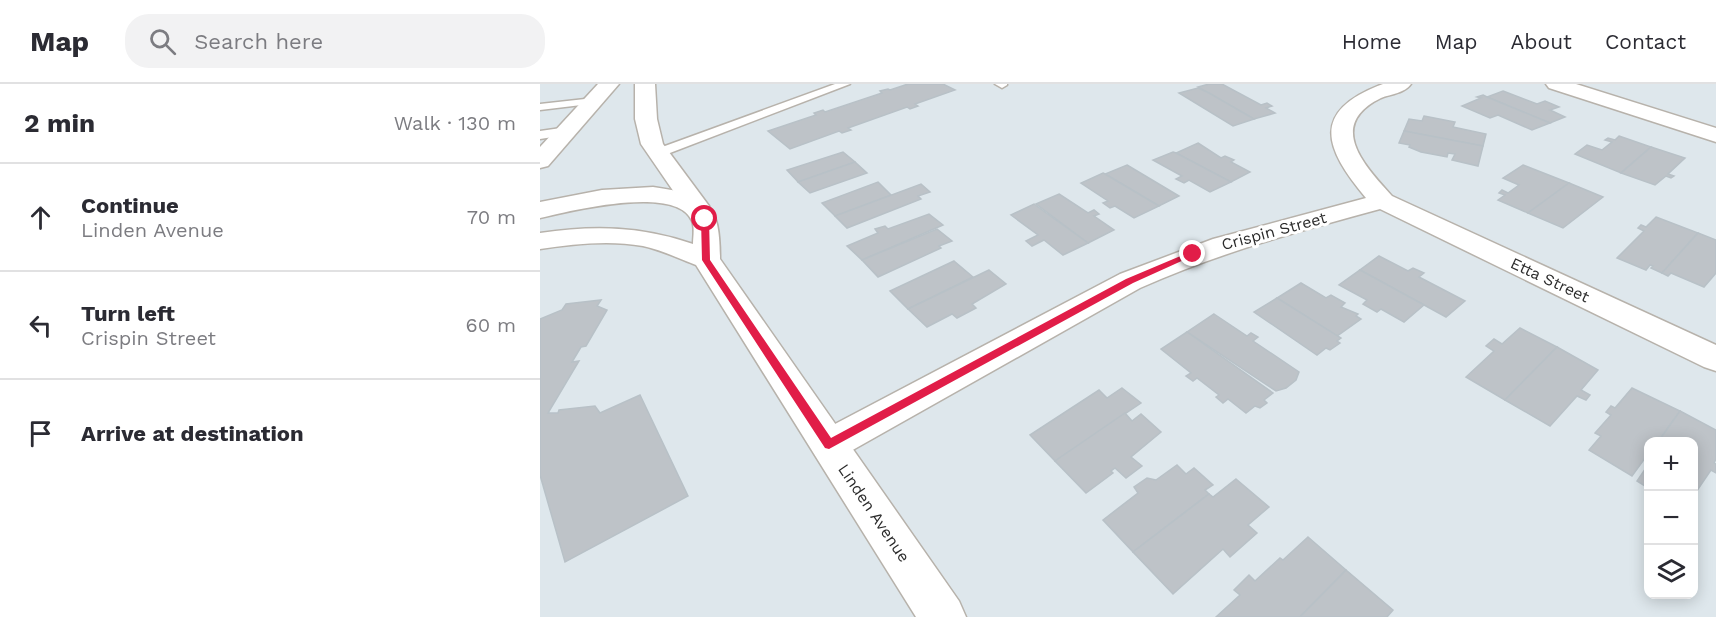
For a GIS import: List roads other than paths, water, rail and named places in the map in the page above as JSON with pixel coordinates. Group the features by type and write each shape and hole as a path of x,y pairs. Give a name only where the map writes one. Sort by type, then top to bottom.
{"street":[{"path":"540,161 609,84"},
{"path":"540,241 576,237 645,238 706,260 705,219 658,153 648,132 645,84"},
{"path":"1383,201 1357,173 1341,144 1342,120 1357,103 1376,92 1401,84"},
{"path":"1556,84 1716,135"},
{"path":"540,210 594,199 637,195 671,197 696,206"},
{"name":"Etta Street","path":"1383,201 1716,359"},
{"name":"Crispin Street","path":"829,445 1119,286 1161,266 1222,244 1383,201"},
{"name":"Linden Avenue","path":"706,260 943,617"}],"lane":[{"path":"658,153 731,128 776,107 845,84"},
{"path":"540,107 594,101"},
{"path":"540,135 568,130"}]}
